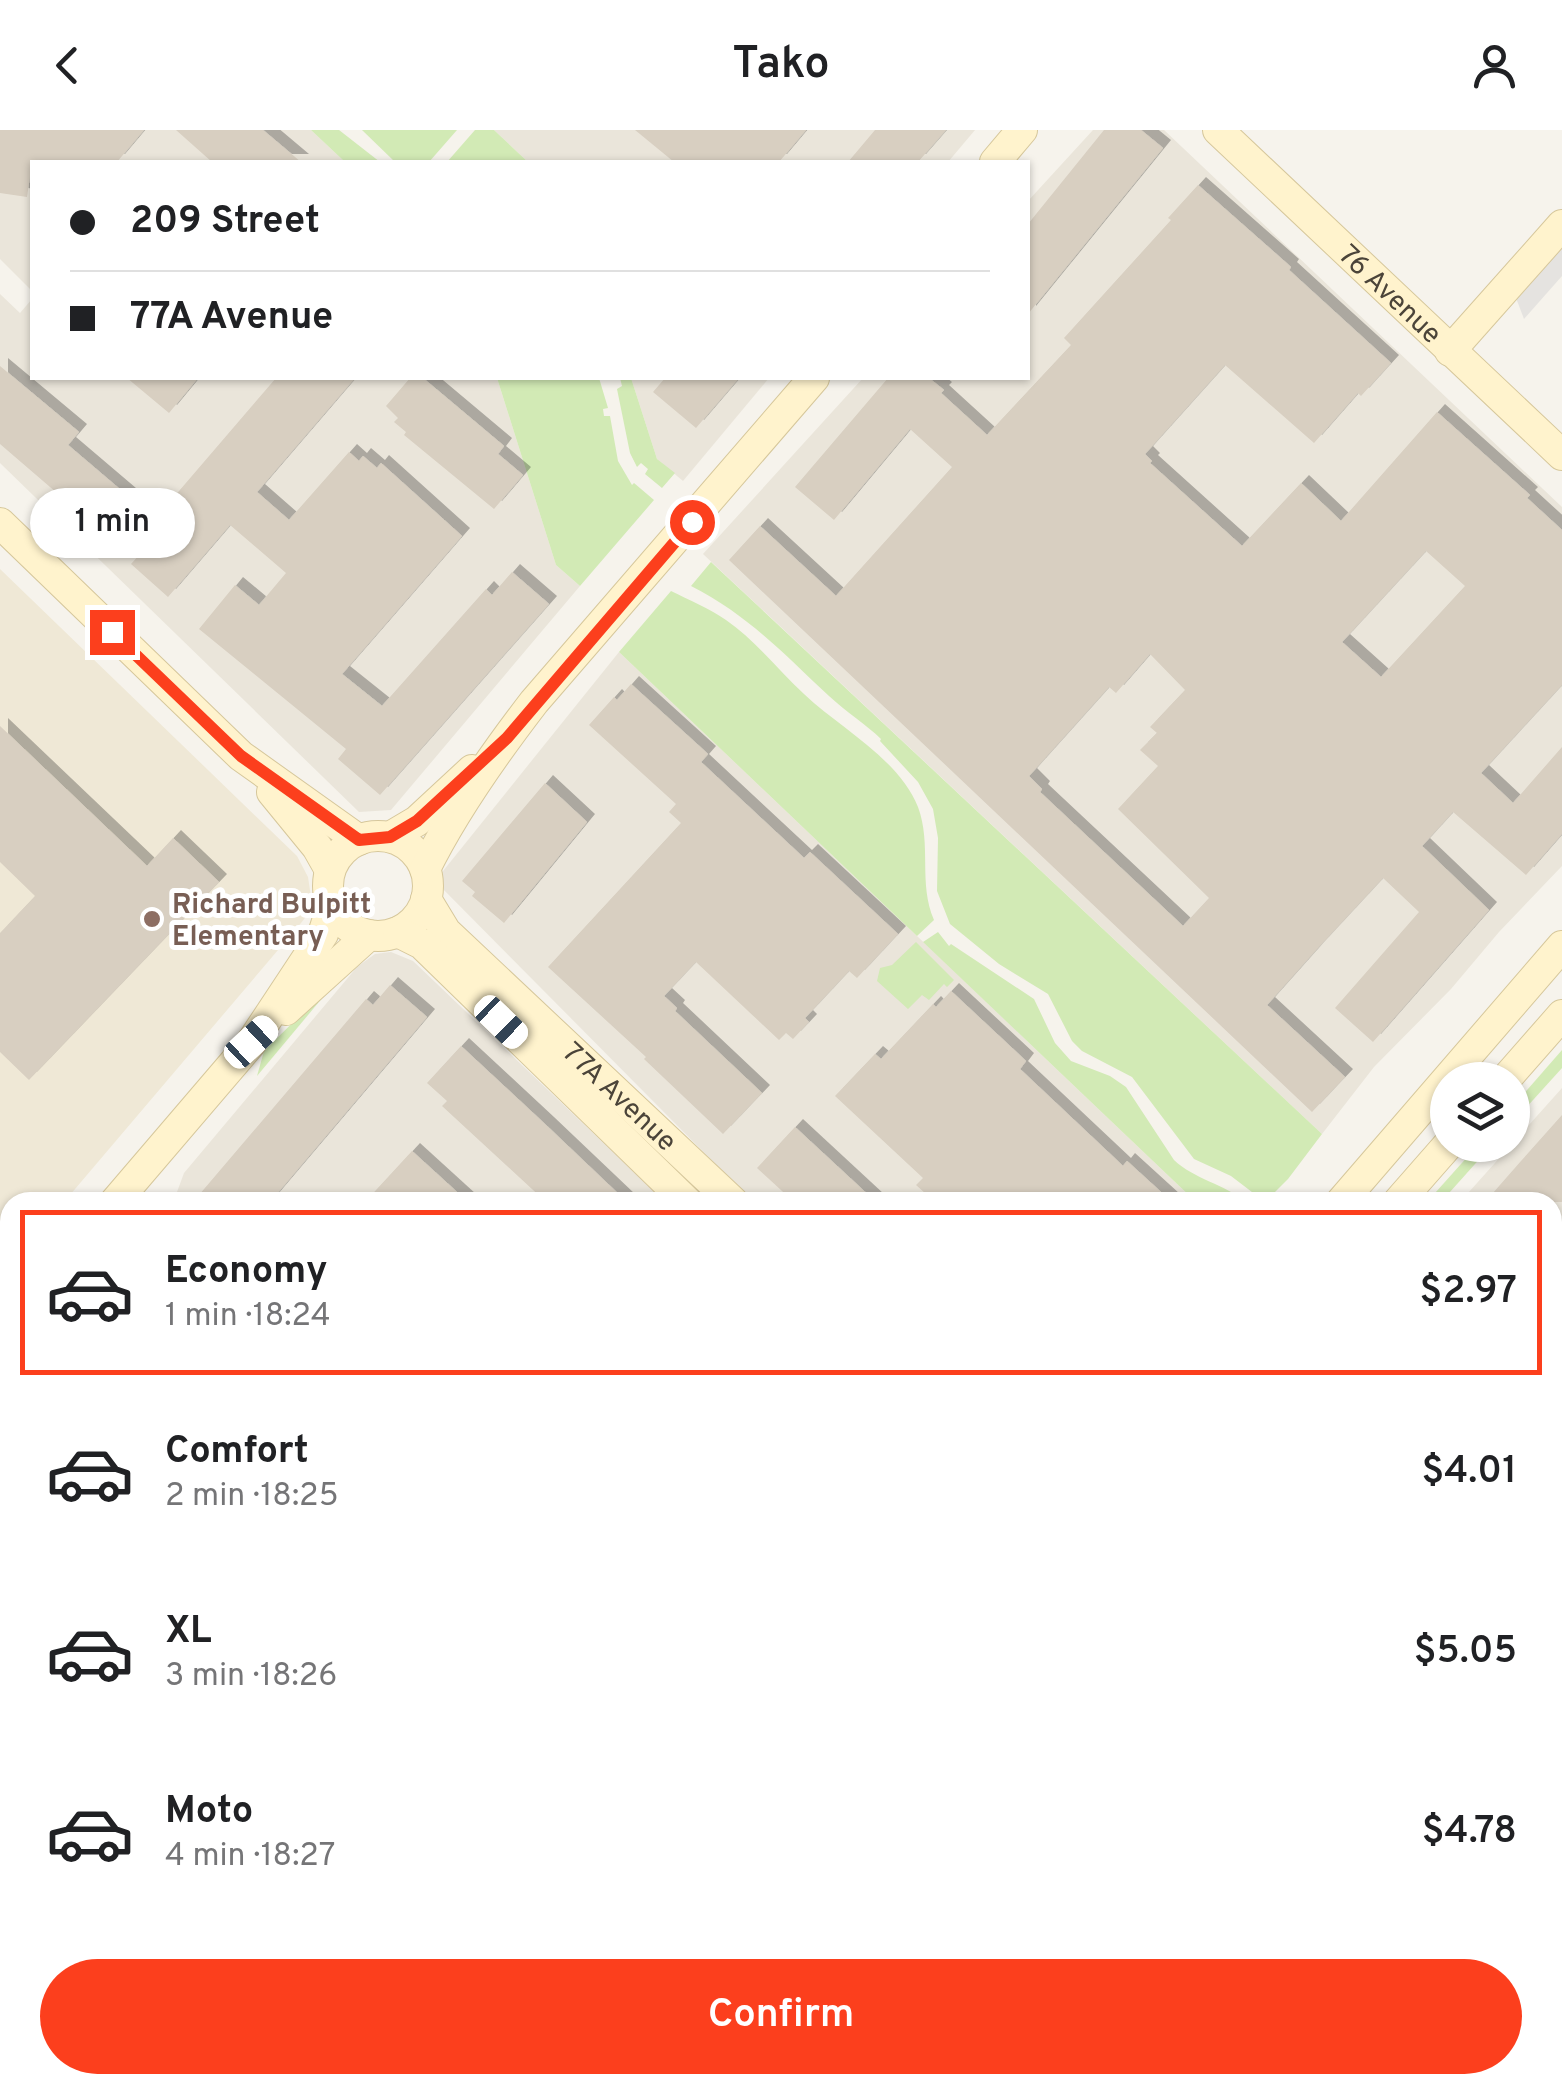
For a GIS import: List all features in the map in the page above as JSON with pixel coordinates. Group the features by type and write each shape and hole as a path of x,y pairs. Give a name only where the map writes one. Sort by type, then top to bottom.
{"street":[{"path":"997,160 1022,130"},
{"name":"76 Avenue","path":"1218,130 1562,455"},
{"path":"1450,350 1562,225"},
{"path":"124,1192 251,1042 323,934 332,906 330,870 346,847 359,840 390,837 417,821 507,738 812,380"},
{"path":"0,523 241,756 318,847 330,870"},
{"path":"251,1042 383,934 420,913 437,844 507,738"},
{"path":"241,756 359,840"},
{"path":"390,837 405,844 426,884"},
{"name":"77A Avenue","path":"426,884 446,932 722,1192"},
{"path":"332,906 354,930 383,934"},
{"name":"77A Avenue","path":"383,934 422,944 677,1192"},
{"path":"1350,1192 1562,946"},
{"path":"1521,1062 1562,1015"},
{"path":"1407,1192 1433,1162"}],"shaded area":[{"path":"0,130 311,130 343,160 30,160 30,289 0,259"},
{"path":"494,130 975,130 950,160 526,160"},
{"path":"1093,130 1164,130 1562,507 1562,866 1374,1067 1322,1134 703,554 861,380 1030,380 1030,199"},
{"path":"1562,245 1562,276 1524,319 1516,298"},
{"path":"0,294 20,313 30,301 30,380 498,380 556,565 580,586 391,810 359,812 0,463"},
{"path":"632,380 767,380 683,481 657,459"},
{"name":"Richard Bulpitt Elementary","path":"0,569 297,856 308,877 311,897 308,914 301,923 72,1192 0,1192"},
{"path":"619,652 1186,1192 743,1192 435,881"},
{"path":"391,952 413,961 655,1192 177,1192 184,1173 357,967 375,954"},
{"path":"1562,1088 1562,1192 1469,1192 1496,1162 1530,1162 1530,1124"}],"green space":[{"path":"311,130 339,130 377,160 343,160"},
{"path":"362,130 457,130 431,160 393,160"},
{"path":"475,130 494,130 526,160 449,160"},
{"path":"498,380 600,380 608,408 603,409 604,416 610,416 618,461 632,485 654,500 580,586 556,565"},
{"path":"620,380 632,380 657,459 675,473 662,488 645,474 648,469 641,463 637,467 630,453 617,389 622,386"},
{"path":"711,562 1322,1134 1275,1192 1252,1192 1231,1176 1194,1159 1132,1077 1082,1051 1072,1041 1048,994 999,964 950,924 937,891 938,838 933,809 918,782 881,739 764,636 730,609 691,586"},
{"path":"671,591 737,628 804,694 883,759 909,790 922,821 927,892 934,920 917,936 619,652"},
{"path":"938,932 949,946 1034,999 1055,1043 1071,1061 1110,1076 1126,1087 1174,1160 1230,1192 1186,1192 923,942"},
{"path":"916,942 954,980 947,987 944,984 929,1000 922,995 908,1009 877,981 880,968 892,965"},
{"path":"344,972 257,1076 264,1051"},
{"path":"1562,1050 1562,1068 1530,1103 1530,1087"},
{"path":"1463,1162 1477,1162 1450,1192 1436,1192"}],"building":[{"path":"0,130 144,130 119,160 30,160 27,197 0,193"},
{"path":"176,130 263,130 299,160 210,160"},
{"path":"635,130 806,130 781,160 672,160"},
{"path":"875,130 946,130 920,160 850,160"},
{"path":"1104,130 1141,130 1163,148 1030,312 1030,222"},
{"path":"1198,185 1391,363 1314,443 1225,365 1145,454 1150,463 1242,546 1301,483 1341,521 1437,412 1530,495 1527,498 1562,530 1562,685 1481,773 1513,803 1562,747 1562,834 1526,875 1453,812 1422,846 1489,910 1373,1042 1335,1008 1419,912 1383,878 1317,949 1267,1005 1345,1077 1312,1112 729,560 760,526 836,596 952,467 910,429 834,520 795,487 886,380 932,380 987,435 1071,345 1064,338 1171,220 1168,218","holes":["1426,551 1465,586 1381,677 1342,642","1150,654 1185,690 1150,727 1157,733 1140,750 1158,766 1118,809 1209,898 1183,926 1040,792 1042,789 1029,776 1109,687 1116,693"]},
{"path":"0,366 79,432 68,445 155,519 274,380 353,380 257,492 289,520 349,452 359,461 363,456 377,468 381,463 462,536 342,674 382,706 486,589 492,595 512,572 549,604 380,795 338,759 346,749 199,629 235,585 259,605 286,573 230,525 168,597 131,564 150,543 114,513 100,530 0,444"},
{"path":"129,380 196,380 169,413"},
{"path":"408,380 425,380 504,446 498,454 523,475 494,509 404,435 406,432 394,422 398,418 386,406"},
{"path":"663,380 737,380 696,428 653,392"},
{"path":"631,684 708,754 701,762 804,858 810,852 898,934 857,978 849,971 805,1018 809,1022 793,1039 786,1033 779,1040 696,962 664,996 762,1093 723,1134 548,967 681,823 669,812 676,804 589,725"},
{"path":"0,726 147,866 173,838 219,882 29,1080 0,1052 0,933 35,896 0,862"},
{"path":"545,783 587,822 504,923 472,896 475,892 462,881"},
{"path":"390,985 427,1017 278,1192 202,1192 366,999 373,1005"},
{"path":"951,991 1026,1061 1020,1069 1123,1166 1127,1161 1161,1192 924,1192 916,1185 923,1178 835,1096 875,1054 881,1059 933,1004 936,1007"},
{"path":"461,1046 616,1192 535,1192 442,1106 447,1101 427,1083"},
{"path":"1562,1115 1562,1192 1494,1192 1520,1162 1530,1162 1530,1151"},
{"path":"795,1127 865,1192 783,1192 757,1168"},
{"path":"412,1151 457,1192 374,1192"}],"place":[{"name":"Richard Bulpitt Elementary","path":"152,919"}],"route":[{"path":"112,632 241,756 359,840 390,837 417,821 507,738 692,522"}]}
